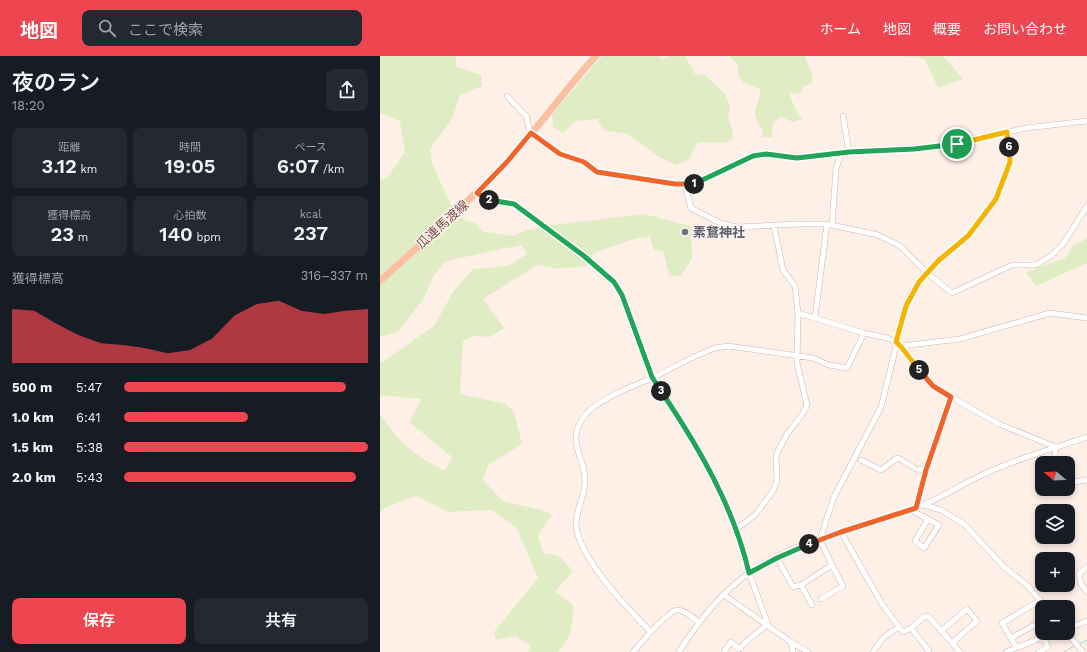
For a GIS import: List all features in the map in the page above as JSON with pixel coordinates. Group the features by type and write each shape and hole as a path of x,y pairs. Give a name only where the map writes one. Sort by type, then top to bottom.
{"main road":[{"name":"瓜連馬渡線","path":"380,281 477,193 507,162 571,82 596,56"}],"street":[{"path":"507,96 527,117 529,131 560,154 584,162 597,172 685,185 702,181 753,156 766,154 797,158 849,152 942,146 1007,132 1048,125 1087,121"},
{"path":"842,116 849,152"},
{"path":"821,599 843,586 820,540 834,497 881,407 889,380 896,342 911,294 926,272 968,236 996,199 1010,162 1007,132"},
{"path":"815,318 830,225 836,169 841,153"},
{"path":"685,185 691,208 720,223 737,227 798,224 830,225 864,231 889,239 900,246 926,272 952,293 1012,265 1036,264 1052,255 1063,244 1087,206"},
{"path":"477,193 486,200 514,204 584,256 614,282 622,295 652,377 684,425 707,466 736,529 767,626"},
{"path":"736,529 755,515 773,491 777,480 776,455 787,434 806,409 807,400 798,374 798,313 795,286 783,270 774,226"},
{"path":"798,313 864,333 888,338 896,342 902,346 906,354 933,386 998,424 1056,447"},
{"path":"902,346 960,339 1050,313 1087,318"},
{"path":"651,632 621,602 599,574 580,541 576,522 583,496 585,476 576,440 579,425 589,411 620,392 701,353 728,346 813,358 829,365 847,368 864,333"},
{"path":"914,509 951,397"},
{"path":"679,652 699,622 724,595 749,573 777,558 841,532 914,509 1000,467 1087,437"},
{"path":"1055,456 1056,447"},
{"path":"861,460 880,470 897,458 916,468 926,470"},
{"path":"1075,482 1087,480"},
{"path":"924,505 941,510 964,524 1004,567 1028,585 1041,600"},
{"path":"914,509 939,525 924,548 915,541 928,519"},
{"path":"841,532 882,604 904,632 925,616 929,617 958,652"},
{"path":"777,558 793,587 801,585 832,565"},
{"path":"1087,567 1079,574 1081,584 1087,592"},
{"path":"801,585 812,604"},
{"path":"724,595 767,626 808,652"},
{"path":"1016,647 1002,623 1035,604"},
{"path":"941,631 967,609 977,622 952,643"},
{"path":"633,652 670,613 677,610 699,622"},
{"path":"1075,625 1087,621"},
{"path":"1011,638 1035,625"},
{"path":"724,652 731,642 739,649 749,637 767,626"},
{"path":"873,652 884,637 899,626"},
{"path":"910,628 929,652"},
{"path":"1006,652 1035,640"},
{"path":"1039,652 1048,647 1044,640"},
{"path":"1072,640 1081,651"},
{"path":"791,642 793,652"}],"green space":[{"path":"380,56 457,56 455,66 481,75 482,86 460,95 452,119 430,149 432,163 449,201 464,220 475,223 484,232 513,236 527,230 552,225 644,214 691,226 692,259 680,277 669,275 663,251 654,250 650,236 634,239 594,253 586,266 558,269 537,265 483,299 504,328 490,337 473,336 463,341 460,394 506,404 514,412 522,444 488,465 483,480 504,502 538,509 552,514 538,536 543,553 559,556 573,571 555,592 573,605 571,630 563,647 558,652 528,652 531,646 516,636 496,640 494,632 538,578 516,527 492,510 448,512 416,496 386,507 380,513 380,415 403,444 423,459 445,471 452,457 409,422 422,399 380,395 380,364 434,326 453,292 473,269 508,266 527,254 521,245 446,261 433,277 424,298 398,332 380,337 380,180 387,178 405,152 400,121 380,113"},
{"path":"602,56 658,56 662,60 669,56 685,56 695,74 705,75 725,94 730,106 728,117 733,133 732,139 726,143 698,142 688,160 676,165 661,158 628,134 603,130 597,119 576,121 563,133 553,127 552,114"},
{"path":"729,56 805,56 812,75 812,82 802,88 802,91 797,94 789,93 797,113 803,119 793,122 781,117 773,125 773,137 762,137 763,130 758,123 755,113 760,96 760,89 743,82 738,75 738,65"},
{"path":"900,56 943,56 963,79 938,88 925,59"},
{"path":"1087,238 1087,263 1036,286 1026,272 1065,258 1072,247"}],"waterway":[{"path":"1079,644 1087,640"},
{"path":"1064,652 1074,646"}],"place":[{"name":"素鵞神社","path":"685,232"}],"route":[{"path":"1007,132 1010,162 996,199 968,236 926,272 911,294 900,322 896,342 902,346 906,354 933,386 951,397 926,470 916,508 841,532 795,549 749,573 736,529 711,473 684,425 652,377 622,295 614,282 584,256 514,204 486,200 477,193 507,162 531,133 560,154 577,158 597,172 685,185 702,181 753,156 766,154 797,158 849,152 914,149 957,144 1007,132"}]}
